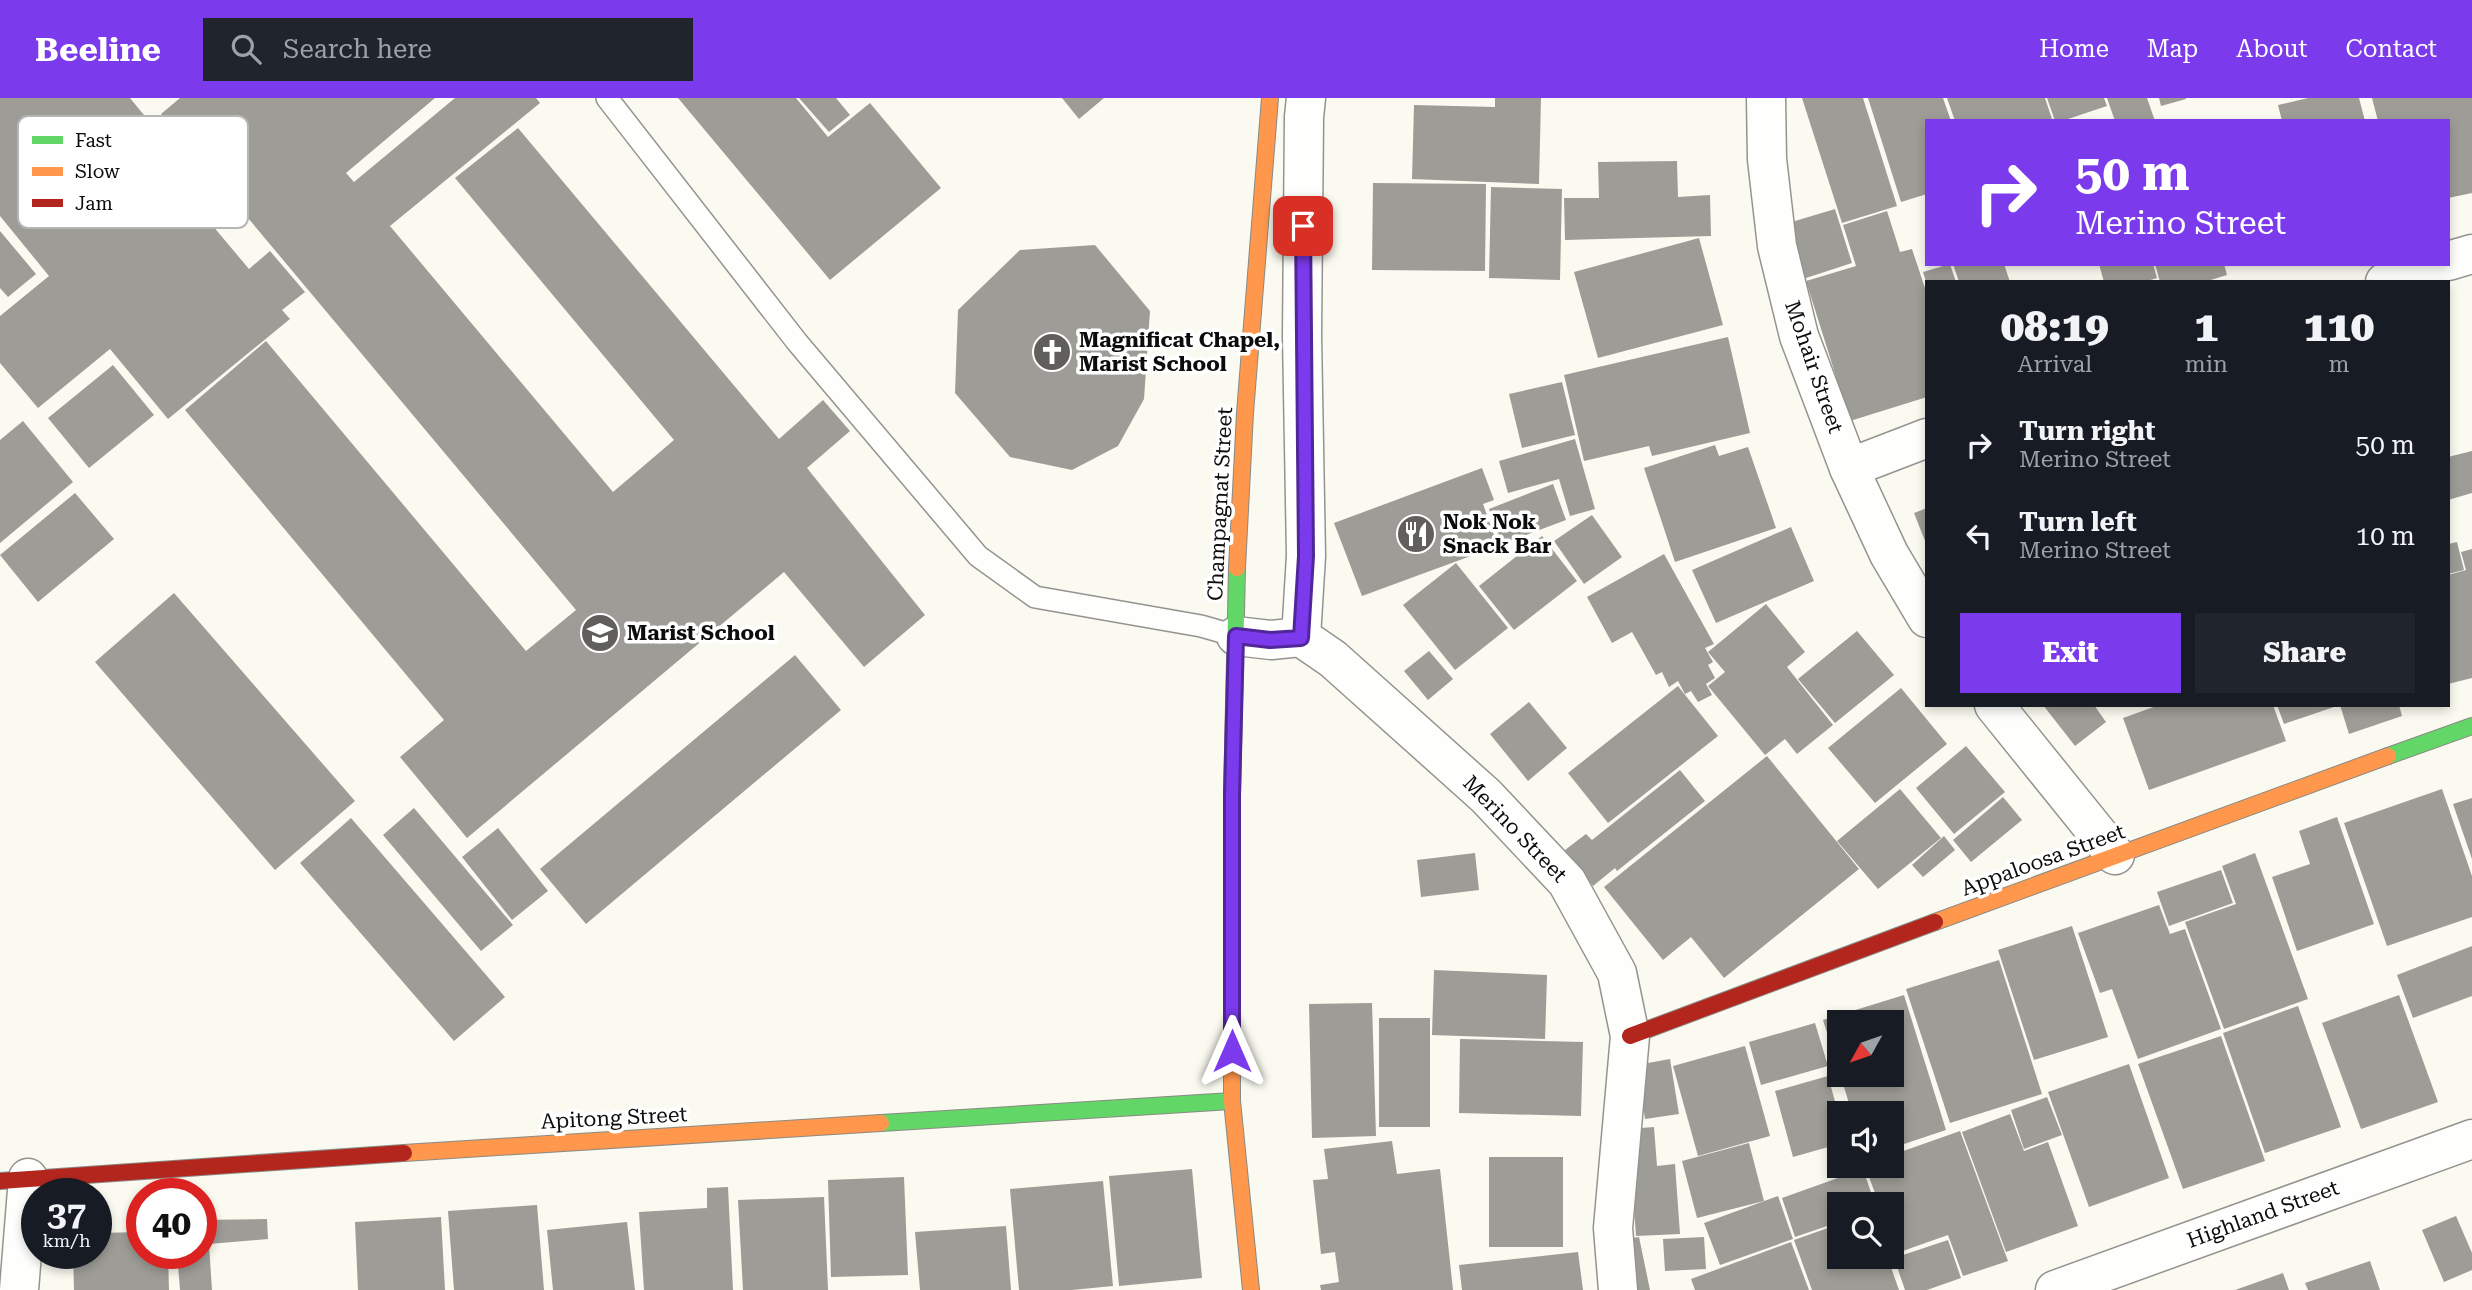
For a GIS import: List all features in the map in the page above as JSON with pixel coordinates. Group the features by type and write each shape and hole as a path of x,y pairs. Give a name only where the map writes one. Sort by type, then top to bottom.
{"street":[{"name":"Champagnat Street","path":"1251,1290 1245,1255 1232,1101 1232,795 1237,546 1270,98"},
{"path":"1236,636 1270,640 1301,638 1306,556 1303,322 1306,98"},
{"name":"Mohair Street","path":"1766,98 1767,159 1777,246 1799,336 1849,468 1889,554 1925,615"},
{"path":"2450,260 2472,254"},
{"path":"2391,280 2434,266"},
{"path":"1849,468 1925,439"},
{"name":"Merino Street","path":"1301,638 1333,659 1477,788 1567,882 1617,974 1630,1036 1613,1228 1618,1290"},
{"path":"1996,707 2115,855"},
{"name":"Appaloosa Street","path":"1630,1036 2115,855 2472,726"},
{"name":"Apitong Street","path":"14,1180 533,1144 1232,1101"},
{"name":"Highland Street","path":"2055,1290 2472,1139"},
{"path":"14,1180 19,1290"}],"lane":[{"path":"607,98 797,342 978,556 1035,597 1201,626 1236,636"}],"building":[{"path":"0,98 130,98 145,116 18,116 18,228 215,228 249,269 270,251 305,292 282,310 290,319 168,419 110,349 38,408 0,363 0,316 49,276 0,216"},
{"path":"180,98 435,98 346,173 354,182 455,98 536,98 540,103 390,226 613,492 674,440 455,178 518,128 779,439 823,400 850,431 807,468 925,615 864,667 784,572 467,838 400,757 444,720 185,410 266,341 526,651 576,610 248,218 248,116 161,114"},
{"path":"678,98 796,98 828,137 870,103 941,188 830,280"},
{"path":"799,98 836,98 850,115 829,132"},
{"path":"1062,98 1104,98 1079,119"},
{"path":"1495,98 1541,98 1539,184 1412,179 1414,105 1495,107"},
{"path":"1802,98 1863,98 1897,206 1842,223"},
{"path":"1868,98 1943,98 1950,119 1925,119 1925,195 1901,202"},
{"path":"1947,98 2045,98 2052,119 1954,119"},
{"path":"2047,98 2104,98 2107,106 2068,119 2054,119"},
{"path":"2107,98 2147,98 2154,119 2114,119"},
{"path":"2159,98 2186,98 2186,99 2161,106"},
{"path":"2308,98 2359,98 2364,119 2282,119 2278,105"},
{"path":"2372,98 2472,98 2472,193 2450,198 2450,119 2377,119"},
{"path":"1677,161 1678,197 1710,195 1711,236 1565,240 1564,198 1599,198 1598,162"},
{"path":"1373,183 1486,184 1485,271 1372,270"},
{"path":"1491,187 1562,189 1560,280 1489,278"},
{"path":"1835,209 1852,263 1803,279 1785,224"},
{"path":"1887,211 1900,252 1912,249 1925,288 1925,398 1850,421 1806,281 1856,266 1843,225"},
{"path":"0,231 36,274 8,297 0,288"},
{"path":"1699,238 1723,325 1598,358 1574,272"},
{"name":"Magnificat Chapel, Marist School","path":"1095,245 1150,311 1144,399 1118,446 1072,470 1010,457 955,393 958,310 1020,250"},
{"path":"1951,266 1955,280 1925,280 1923,272"},
{"path":"1954,266 2005,266 2009,280 1958,280"},
{"path":"2100,266 2154,266 2157,278 2150,280 2103,280"},
{"path":"2156,266 2225,266 2227,275 2211,280 2159,280"},
{"path":"1728,337 1750,433 1652,456 1649,446 1584,461 1564,375"},
{"path":"113,365 154,415 89,468 48,418"},
{"path":"1562,382 1575,435 1522,448 1509,394"},
{"path":"23,421 73,482 0,543 0,440"},
{"path":"1575,439 1595,509 1570,516 1559,479 1508,493 1499,461"},
{"path":"1715,445 1719,456 1748,447 1776,528 1675,562 1644,468"},
{"path":"2472,451 2472,493 2450,499 2450,456"},
{"name":"Nok Nok Snack Bar","path":"1482,468 1494,500 1483,504 1498,546 1362,596 1334,523"},
{"path":"1553,484 1566,520 1502,544 1489,509"},
{"path":"75,493 114,539 38,602 0,555"},
{"path":"1925,509 1925,541 1914,513"},
{"path":"1592,515 1622,557 1584,584 1554,541"},
{"path":"1791,527 1814,581 1716,623 1692,570"},
{"path":"1542,536 1577,581 1514,630 1479,586"},
{"path":"2457,542 2464,570 2450,574 2450,544"},
{"path":"2472,549 2472,678 2450,684 2450,574 2466,570 2461,552"},
{"path":"1664,554 1714,644 1705,648 1713,662 1708,665 1715,678 1706,684 1712,695 1698,702 1691,691 1685,694 1678,681 1669,687 1662,672 1656,675 1632,632 1612,643 1587,597"},
{"path":"1456,563 1508,628 1455,670 1403,605"},
{"path":"174,593 355,801 275,870 95,662"},
{"path":"1766,604 1805,652 1787,667 1833,725 1797,754 1785,739 1765,755 1708,686 1725,672 1708,652"},
{"path":"1857,631 1894,675 1835,723 1798,679"},
{"path":"1429,651 1453,679 1428,700 1404,671"},
{"path":"795,655 841,710 586,924 540,869"},
{"path":"1678,686 1718,736 1608,823 1568,773"},
{"path":"1901,688 1947,744 1875,803 1828,748"},
{"path":"1529,702 1567,748 1528,781 1490,734"},
{"path":"2045,707 2095,707 2106,722 2075,746"},
{"path":"2153,707 2274,707 2286,741 2149,790 2123,718"},
{"path":"2278,707 2334,707 2284,724"},
{"path":"2341,707 2400,707 2402,716 2349,734"},
{"path":"1966,746 2005,792 1954,834 1916,788"},
{"path":"1767,756 1859,869 1724,978 1691,937 1663,960 1604,887"},
{"path":"1680,770 1705,801 1617,871 1615,868 1593,886 1565,850 1586,834 1592,840"},
{"path":"1900,789 1941,838 1878,889 1837,841"},
{"path":"2442,789 2472,876 2472,917 2387,946 2344,823"},
{"path":"2003,797 2022,820 1971,862 1953,840"},
{"path":"2472,798 2472,859 2453,804"},
{"path":"414,808 513,925 481,951 383,835"},
{"path":"2337,817 2374,924 2297,951 2272,877 2310,864 2299,831"},
{"path":"351,818 505,997 454,1041 300,863"},
{"path":"498,828 548,891 512,920 462,857"},
{"path":"1944,836 1955,850 1923,877 1912,865"},
{"path":"1475,853 1479,890 1421,897 1417,860"},
{"path":"2255,853 2308,999 2224,1029 2185,922 2236,904 2222,866"},
{"path":"2221,870 2233,903 2169,926 2157,892"},
{"path":"2159,905 2170,934 2185,929 2221,1029 2138,1059 2112,989 2100,993 2078,933"},
{"path":"2072,926 2108,1037 2034,1060 1998,950"},
{"path":"2472,946 2472,996 2413,1018 2397,975"},
{"path":"1999,960 2042,1094 1950,1123 1906,989"},
{"path":"1434,970 1547,975 1545,1039 1432,1035"},
{"path":"1904,995 1946,1130 1904,1144 1904,1101 1848,1101 1844,1087 1904,1087 1904,1010 1855,1010"},
{"path":"2399,995 2438,1102 2361,1129 2322,1023"},
{"path":"1372,1003 1376,1136 1312,1138 1309,1004"},
{"path":"2298,1006 2341,1127 2265,1153 2223,1033"},
{"path":"1379,1018 1430,1018 1430,1127 1379,1127"},
{"path":"1815,1023 1827,1066 1761,1085 1749,1042"},
{"path":"2221,1036 2265,1161 2183,1189 2138,1064"},
{"path":"1460,1039 1583,1042 1581,1116 1459,1113"},
{"path":"1745,1046 1770,1136 1698,1156 1673,1066"},
{"path":"1670,1059 1679,1114 1645,1119 1637,1065"},
{"path":"2129,1064 2169,1178 2089,1207 2048,1092"},
{"path":"1827,1076 1827,1087 1831,1087 1835,1101 1827,1101 1827,1147 1793,1157 1775,1091"},
{"path":"2047,1097 2062,1135 2024,1149 2011,1110"},
{"path":"2010,1114 2024,1151 2048,1142 2078,1226 2006,1252 1962,1132"},
{"path":"1654,1127 1657,1166 1675,1164 1680,1234 1636,1236 1628,1129"},
{"path":"1960,1131 2008,1261 1963,1276 1948,1235 1904,1251 1904,1192 1875,1192 1869,1178 1904,1178 1904,1151"},
{"path":"1392,1141 1397,1174 1440,1169 1453,1290 1321,1290 1320,1285 1339,1282 1335,1252 1321,1254 1313,1180 1328,1179 1324,1149"},
{"path":"1749,1143 1764,1201 1697,1218 1682,1161"},
{"path":"1489,1157 1563,1157 1563,1247 1489,1247"},
{"path":"1192,1169 1202,1278 1119,1286 1109,1176"},
{"path":"904,1177 908,1275 831,1277 828,1180"},
{"path":"1838,1178 1866,1178 1871,1192 1827,1192 1827,1226 1795,1237 1782,1198"},
{"path":"1103,1181 1113,1286 1072,1290 1019,1290 1010,1189"},
{"path":"728,1187 733,1290 644,1290 639,1212 707,1208 707,1188"},
{"path":"1778,1196 1793,1239 1720,1265 1704,1223"},
{"path":"824,1197 828,1290 743,1290 738,1200"},
{"path":"537,1205 544,1290 454,1290 448,1211"},
{"path":"2456,1216 2472,1253 2472,1270 2444,1282 2422,1230"},
{"path":"441,1217 445,1290 358,1290 355,1222"},
{"path":"267,1219 268,1239 217,1243 217,1220"},
{"path":"627,1222 635,1290 553,1290 547,1230"},
{"path":"1006,1226 1011,1290 920,1290 915,1232"},
{"path":"1827,1228 1827,1269 1892,1269 1899,1290 1812,1290 1794,1240"},
{"path":"126,1232 126,1269 168,1269 169,1290 74,1290 73,1269 112,1269 112,1233"},
{"path":"1639,1237 1650,1290 1631,1290 1621,1240"},
{"path":"1704,1237 1706,1269 1665,1271 1663,1239"},
{"path":"1948,1240 1961,1278 1927,1290 1905,1290 1898,1269 1904,1269 1904,1255"},
{"path":"1791,1242 1809,1290 1695,1290 1691,1279"},
{"path":"1578,1252 1583,1290 1462,1290 1459,1265"},
{"path":"2370,1261 2380,1290 2308,1290 2305,1283"},
{"path":"178,1269 211,1269 212,1290 180,1290"},
{"path":"2283,1273 2289,1290 2235,1290"}],"traffic: fast":[{"path":"1232,995 1232,795 1237,568"},
{"path":"2388,756 2472,726"},
{"path":"881,1123 1232,1101"}],"traffic: slow":[{"path":"1237,568 1245,413 1270,98"},
{"path":"1935,922 2388,756"},
{"path":"1232,995 1232,1101 1251,1290"},
{"path":"404,1153 881,1123"}],"traffic: jam":[{"path":"1630,1036 1935,922"},
{"path":"0,1181 404,1153"}],"place":[{"name":"Magnificat Chapel, Marist School","path":"1052,352"},
{"name":"Nok Nok Snack Bar","path":"1416,534"},
{"name":"Marist School","path":"600,633"}],"route":[{"path":"1232,1051 1232,795 1236,636 1270,640 1301,638 1306,556 1303,226"}]}
